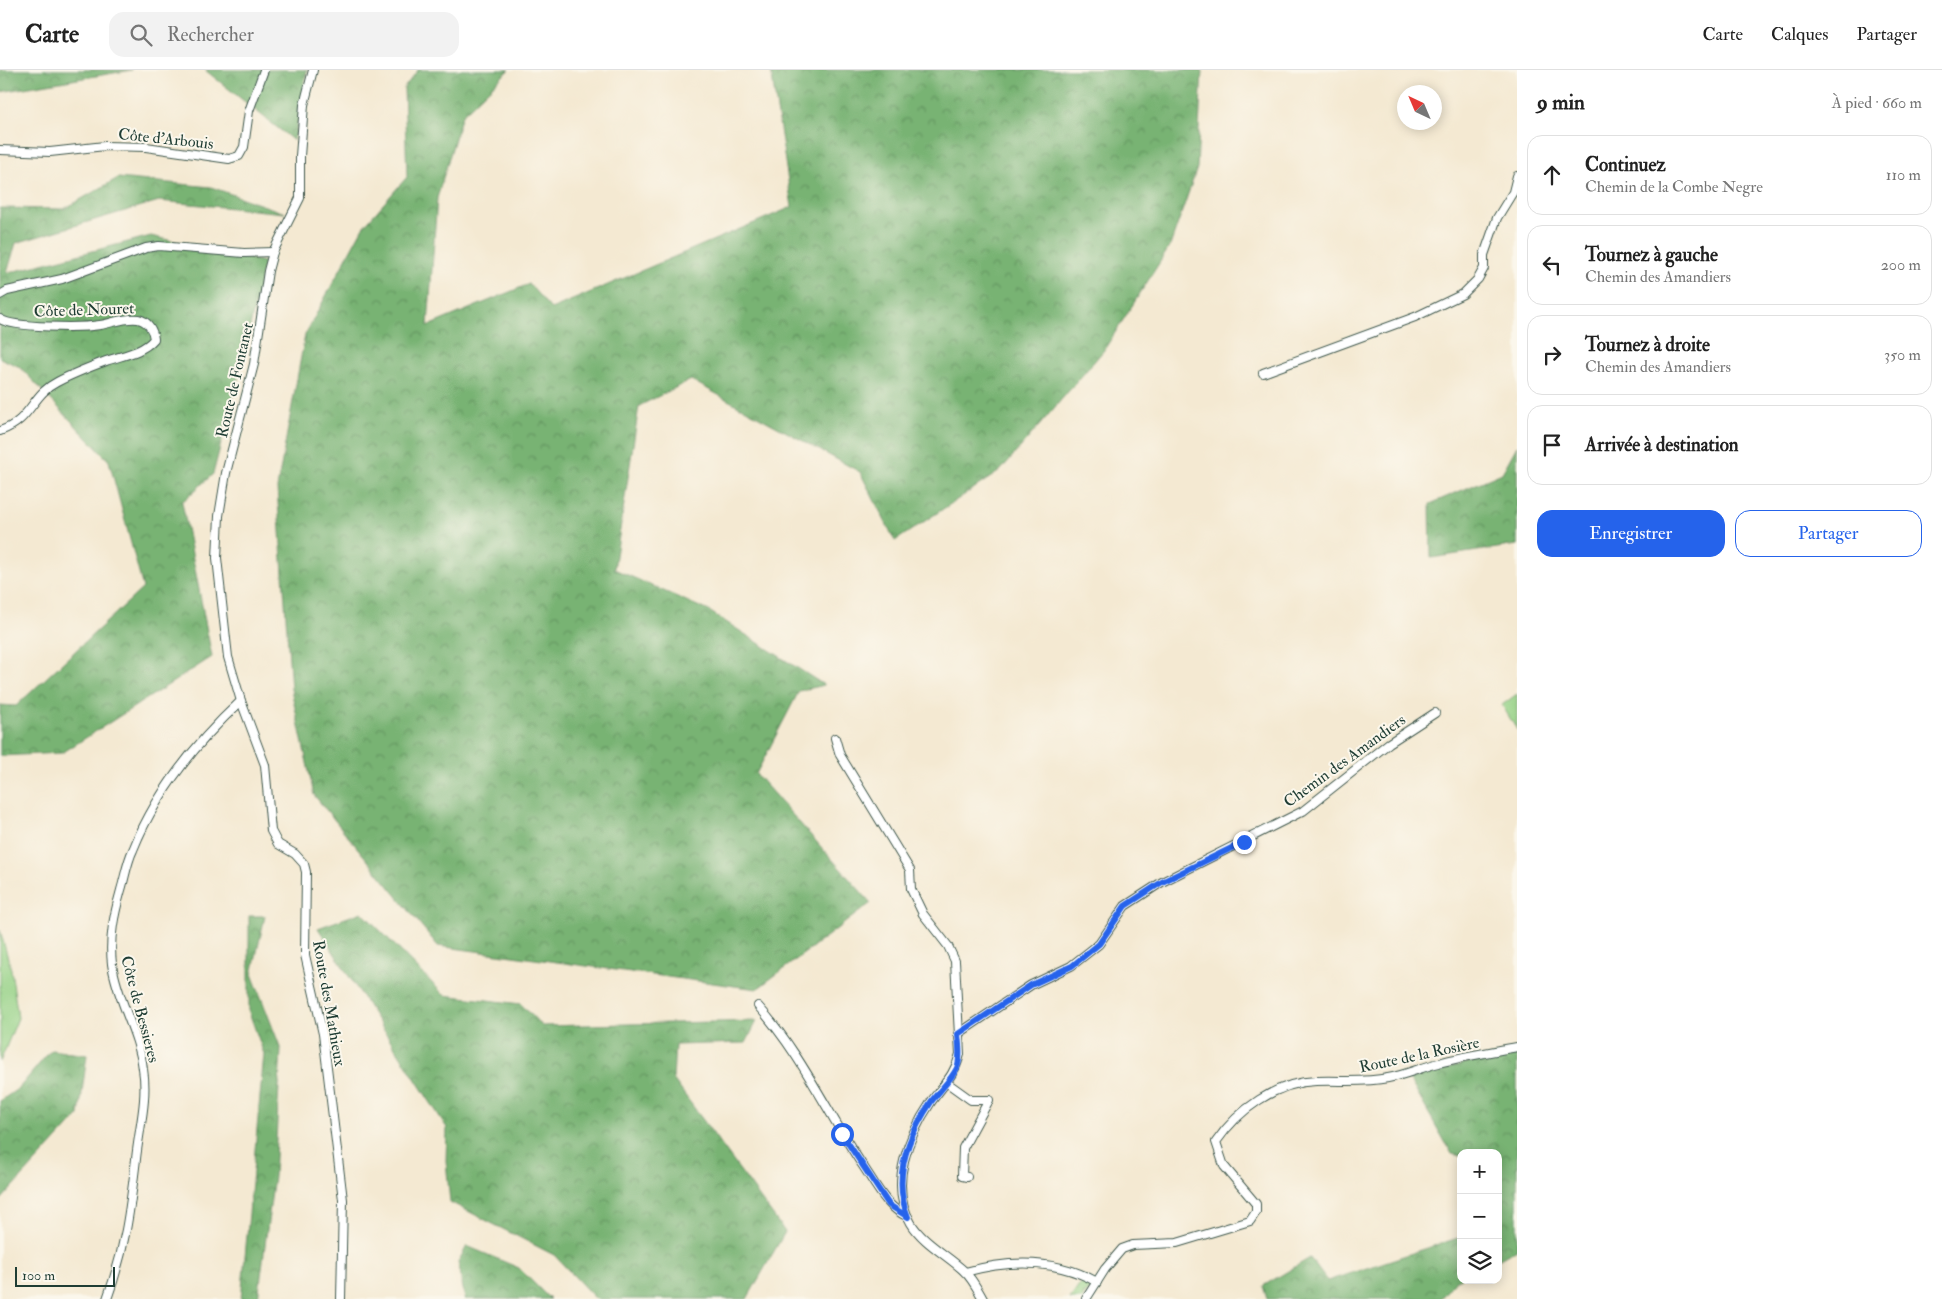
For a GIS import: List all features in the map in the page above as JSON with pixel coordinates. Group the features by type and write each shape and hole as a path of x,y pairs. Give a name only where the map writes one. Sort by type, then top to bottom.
{"street":[{"name":"Côte d'Arbouis","path":"0,150 50,152 105,146 146,147 229,159 239,156 244,147 250,112 264,70"},
{"name":"Route de Fontanet","path":"241,701 228,657 224,628 217,558 219,516 226,473 254,364 273,252 300,198 300,156 304,113 313,70"},
{"path":"1262,373 1340,347 1415,318 1463,294 1478,279 1484,268 1484,255 1497,218 1513,192 1517,176"},
{"name":"Côte de Nouret","path":"0,295 7,291 62,279 123,254 146,248 159,246 244,253 273,252"},
{"name":"Côte de Nouret","path":"0,319 24,325 59,326 98,325 139,319 147,324 153,332 154,339 148,346 137,352 83,370 55,382 43,391 25,416 12,427 0,431"},
{"name":"Côte de Bessieres","path":"106,1299 123,1249 131,1209 145,1090 144,1069 139,1048 112,966 111,936 113,919 132,850 155,807 197,744 241,701"},
{"name":"Route des Mathieux","path":"241,701 265,765 273,838 295,854 304,864 306,872 305,955 323,1034 344,1200 341,1299"},
{"name":"Chemin des Amandiers","path":"958,1034 1031,985 1072,966 1099,944 1125,906 1162,882 1303,811 1389,743 1435,713"},
{"path":"835,738 840,755 910,870 911,889 923,914 948,946 955,961 960,1054 956,1068 914,1130 904,1157 901,1186 911,1224 938,1251 965,1272 984,1299"},
{"path":"758,1006 774,1024 889,1205 908,1217"},
{"name":"Route de la Rosière","path":"1086,1299 1115,1255 1127,1247 1177,1243 1250,1221 1256,1212 1256,1204 1224,1166 1216,1142 1227,1127 1251,1105 1294,1084 1315,1081 1363,1082 1391,1077 1439,1063 1517,1047"},
{"path":"946,1082 971,1100 989,1100 963,1148 962,1176 967,1177"},
{"path":"965,1272 1016,1263 1043,1264 1068,1270 1097,1282"}],"green space":[{"path":"0,70 132,70 0,92"},
{"path":"205,70 307,70 294,141"},
{"path":"418,70 509,70 462,115 437,198 428,326 529,284 551,309 792,207 771,70 1202,70 1197,168 1170,246 1104,350 1000,471 895,541 860,472 691,380 639,406 614,569 709,611 824,685 799,691 756,774 871,903 757,989 438,946 314,795 291,689 277,488 305,335 363,227 407,177 404,88"},
{"path":"118,178 211,187 285,213 159,201 16,243 7,273 151,236 264,262 243,359 213,474 182,502 212,657 62,753 0,756 0,705 16,706 143,588 109,461 20,367 0,358 0,208 64,209"},
{"path":"1517,446 1517,545 1431,558 1430,504 1502,473"},
{"path":"1517,694 1517,730 1502,705"},
{"path":"362,912 444,995 521,1004 542,1026 757,1021 746,1043 675,1045 673,1079 785,1232 747,1299 596,1299 554,1255 450,1202 446,1161 447,1128 318,928"},
{"path":"249,916 265,916 252,974 281,1049 274,1176 258,1299 241,1299 264,1054 249,1012"},
{"path":"0,930 11,969 18,1018 0,1062"},
{"path":"51,1050 87,1055 79,1115 0,1201 0,1101 19,1088"},
{"path":"1517,1050 1517,1249 1502,1258 1502,1149 1457,1149 1457,1155 1452,1154 1409,1079"},
{"path":"1457,1238 1457,1280 1440,1299 1267,1299 1263,1286 1310,1258 1327,1281"},
{"path":"467,1246 519,1268 550,1299 465,1299 458,1262"},
{"path":"1085,1277 1093,1282 1082,1299 1070,1299"}],"route":[{"path":"842,1134 889,1205 908,1217 904,1208 901,1186 904,1157 914,1130 931,1102 956,1068 960,1054 958,1034 971,1024 1003,1006 1031,985 1044,981 1072,966 1099,944 1125,906 1162,882 1244,842"}]}
